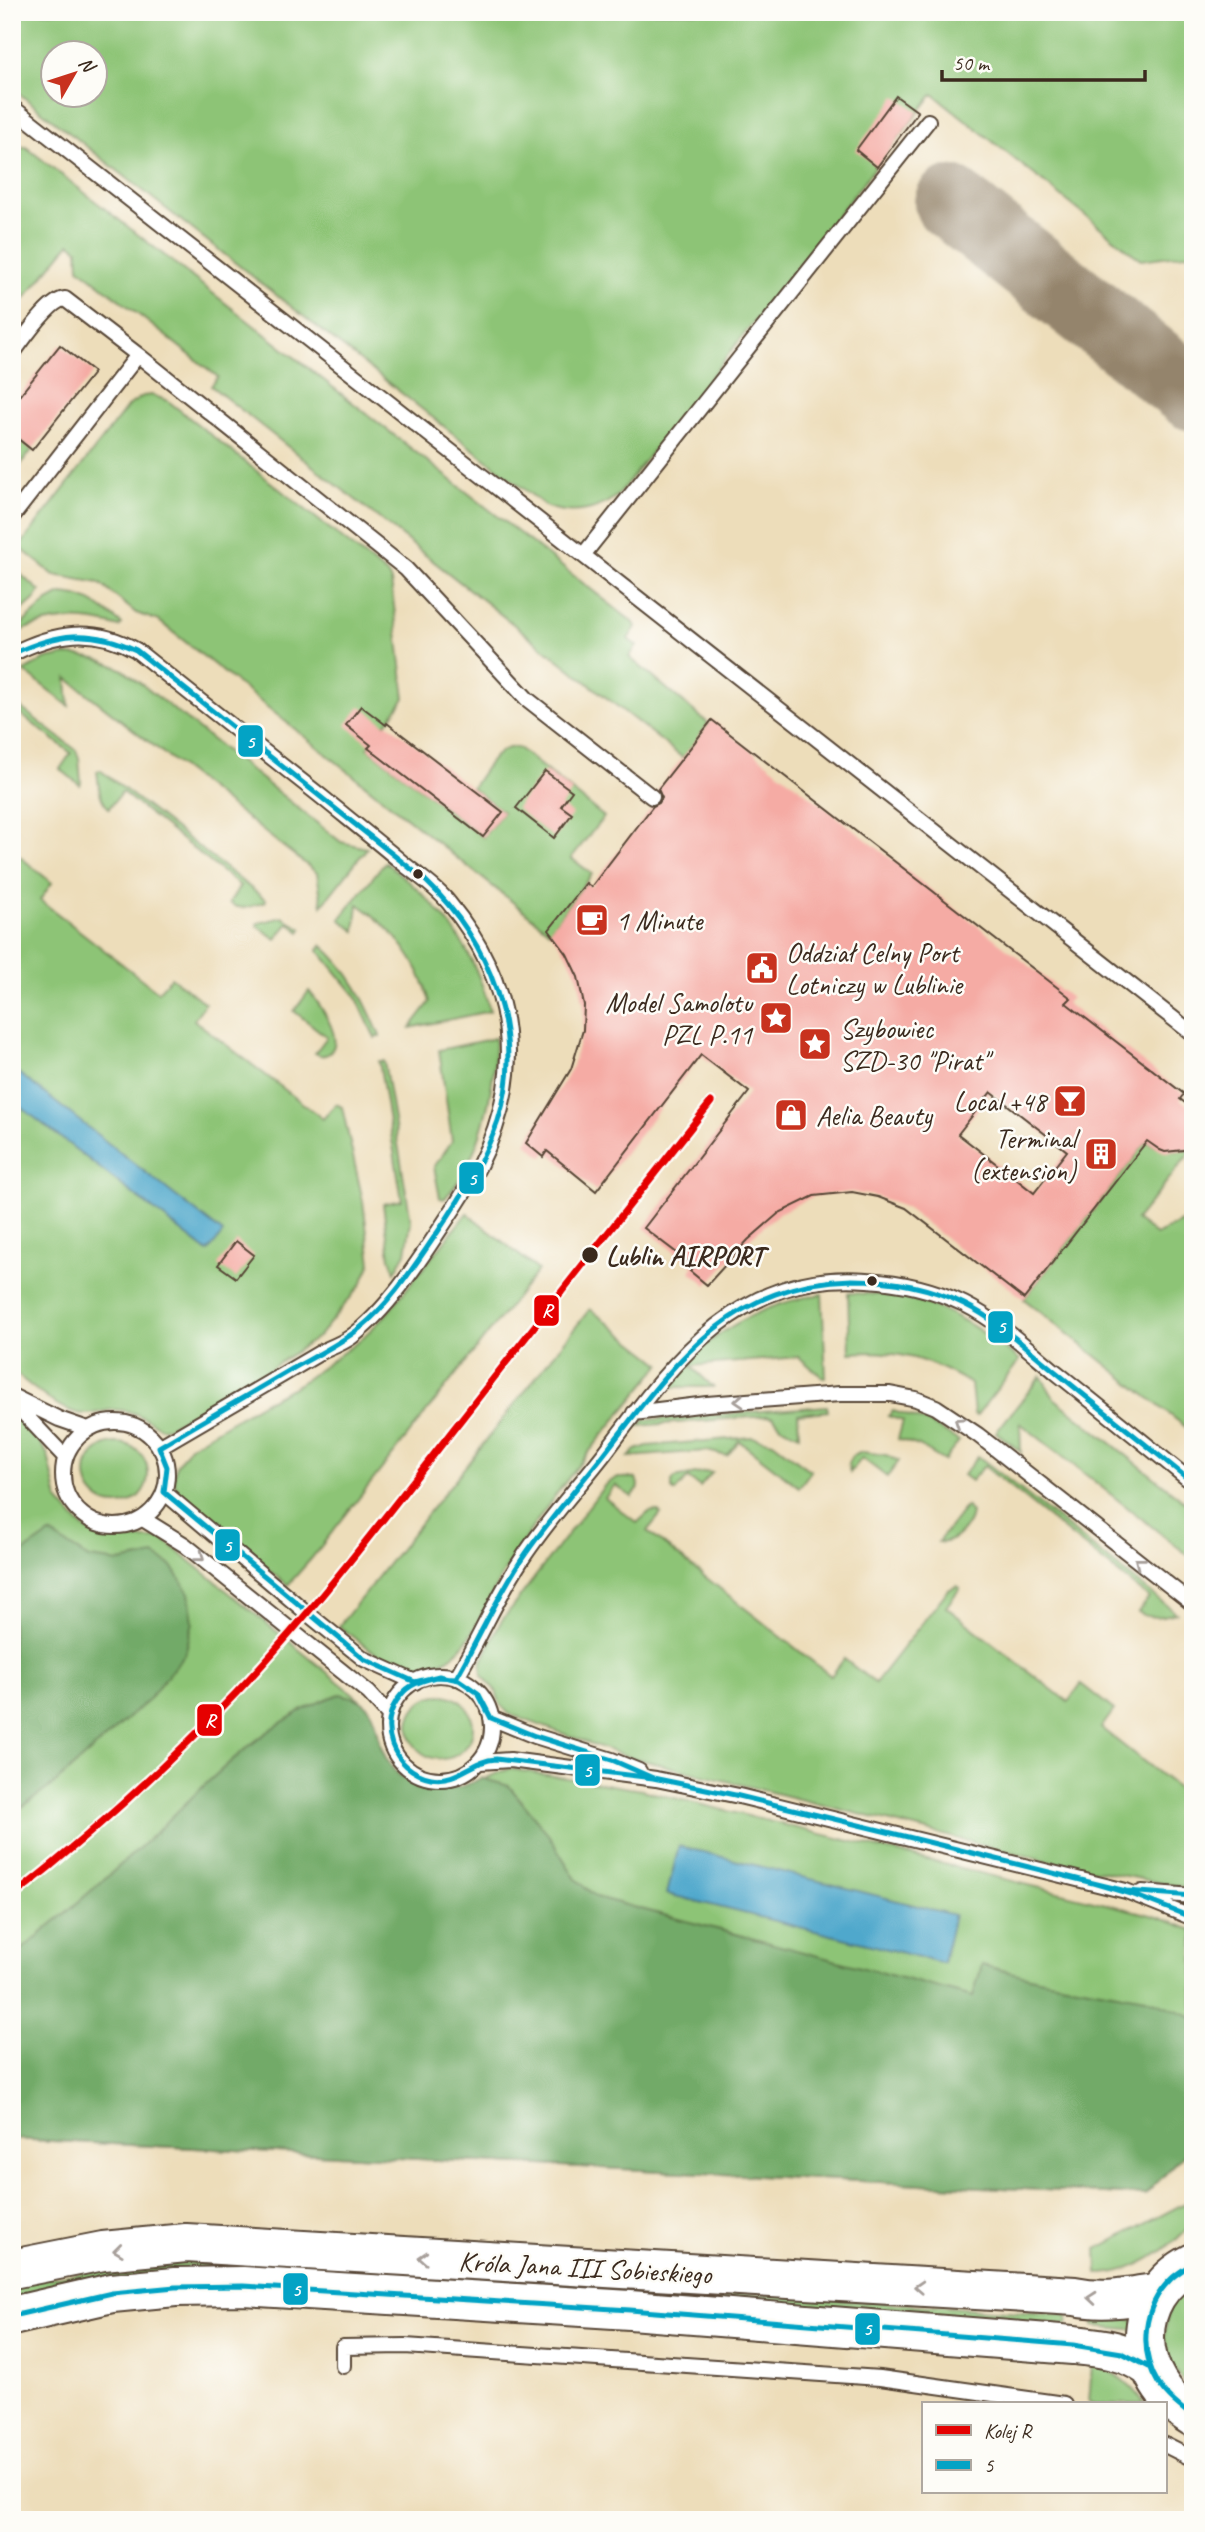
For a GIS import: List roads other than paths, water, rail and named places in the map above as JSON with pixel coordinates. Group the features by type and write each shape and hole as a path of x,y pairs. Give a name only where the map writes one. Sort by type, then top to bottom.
{"main road":[{"name":"Króla Jana III Sobieskiego","path":"12,2269 103,2251 186,2244 1090,2299 1124,2298 1159,2292"},
{"path":"1193,2263 1178,2272 1159,2292 1147,2320 1145,2336 1149,2367 1167,2397 1193,2417"},
{"name":"Króla Jana III Sobieskiego","path":"12,2316 112,2293 175,2287 243,2286 643,2311 1073,2345 1114,2349 1133,2356 1149,2367"}],"lane":[{"path":"12,107 1193,1034"},
{"path":"584,554 928,121"},
{"path":"12,354 52,304 61,298 65,299 406,569 527,699 652,797"},
{"path":"12,517 138,355"},
{"path":"12,654 60,636 81,634 118,640 136,650 383,846 448,901 472,935 487,963 506,1022 510,1046 506,1089 494,1133 469,1186 396,1292 380,1311 349,1339 323,1351 159,1447"},
{"path":"456,1678 497,1599 521,1560 659,1380 691,1346 753,1300 777,1290 836,1278 894,1282 929,1290 978,1312 1193,1483"},
{"path":"634,1413 707,1404 840,1394 890,1394 916,1399 936,1407 978,1435 1193,1604"},
{"path":"12,1399 88,1429"},
{"path":"12,1399 65,1457"},
{"path":"119,1422 135,1426 149,1434 159,1447 167,1467 164,1492 156,1507 143,1519 127,1526 110,1527 93,1522 79,1513 68,1500 63,1486 65,1457 70,1446 88,1429 103,1423 119,1422"},
{"path":"164,1492 364,1659 415,1682"},
{"path":"143,1519 195,1553 369,1693 389,1715"},
{"path":"428,1677 456,1678 479,1693 487,1705 491,1718 490,1741 480,1762 468,1771 454,1778 439,1780 424,1777 410,1770 391,1746 389,1715 399,1696 415,1682 428,1677"},
{"path":"491,1718 535,1736 612,1760 656,1779"},
{"path":"480,1762 510,1760 656,1779 739,1796 1126,1891 1193,1918"},
{"path":"1126,1891 1193,1896"},
{"path":"343,2366 343,2347 405,2346 880,2378 1051,2402"},
{"path":"1166,2446 1193,2459"}],"water":[{"path":"12,1068 223,1233 208,1252 12,1100"},
{"path":"679,1846 954,1915 943,1963 667,1894"}],"rail line":[{"name":"R","path":"12,1897 71,1849 156,1773 267,1660 379,1525 711,1102"}],"place":[{"name":"1 Minute","path":"592,920"},
{"name":"Oddział Celny Port Lotniczy w Lublinie","path":"762,968"},
{"name":"Model Samolotu PZL P.11","path":"776,1018"},
{"name":"Szybowiec SZD-30 \"Pirat\"","path":"815,1044"},
{"name":"Local +48","path":"1070,1101"},
{"name":"Aelia Beauty","path":"791,1115"},
{"name":"Terminal (extension)","path":"1101,1154"},
{"name":"Lublin AIRPORT","path":"590,1255"}]}
